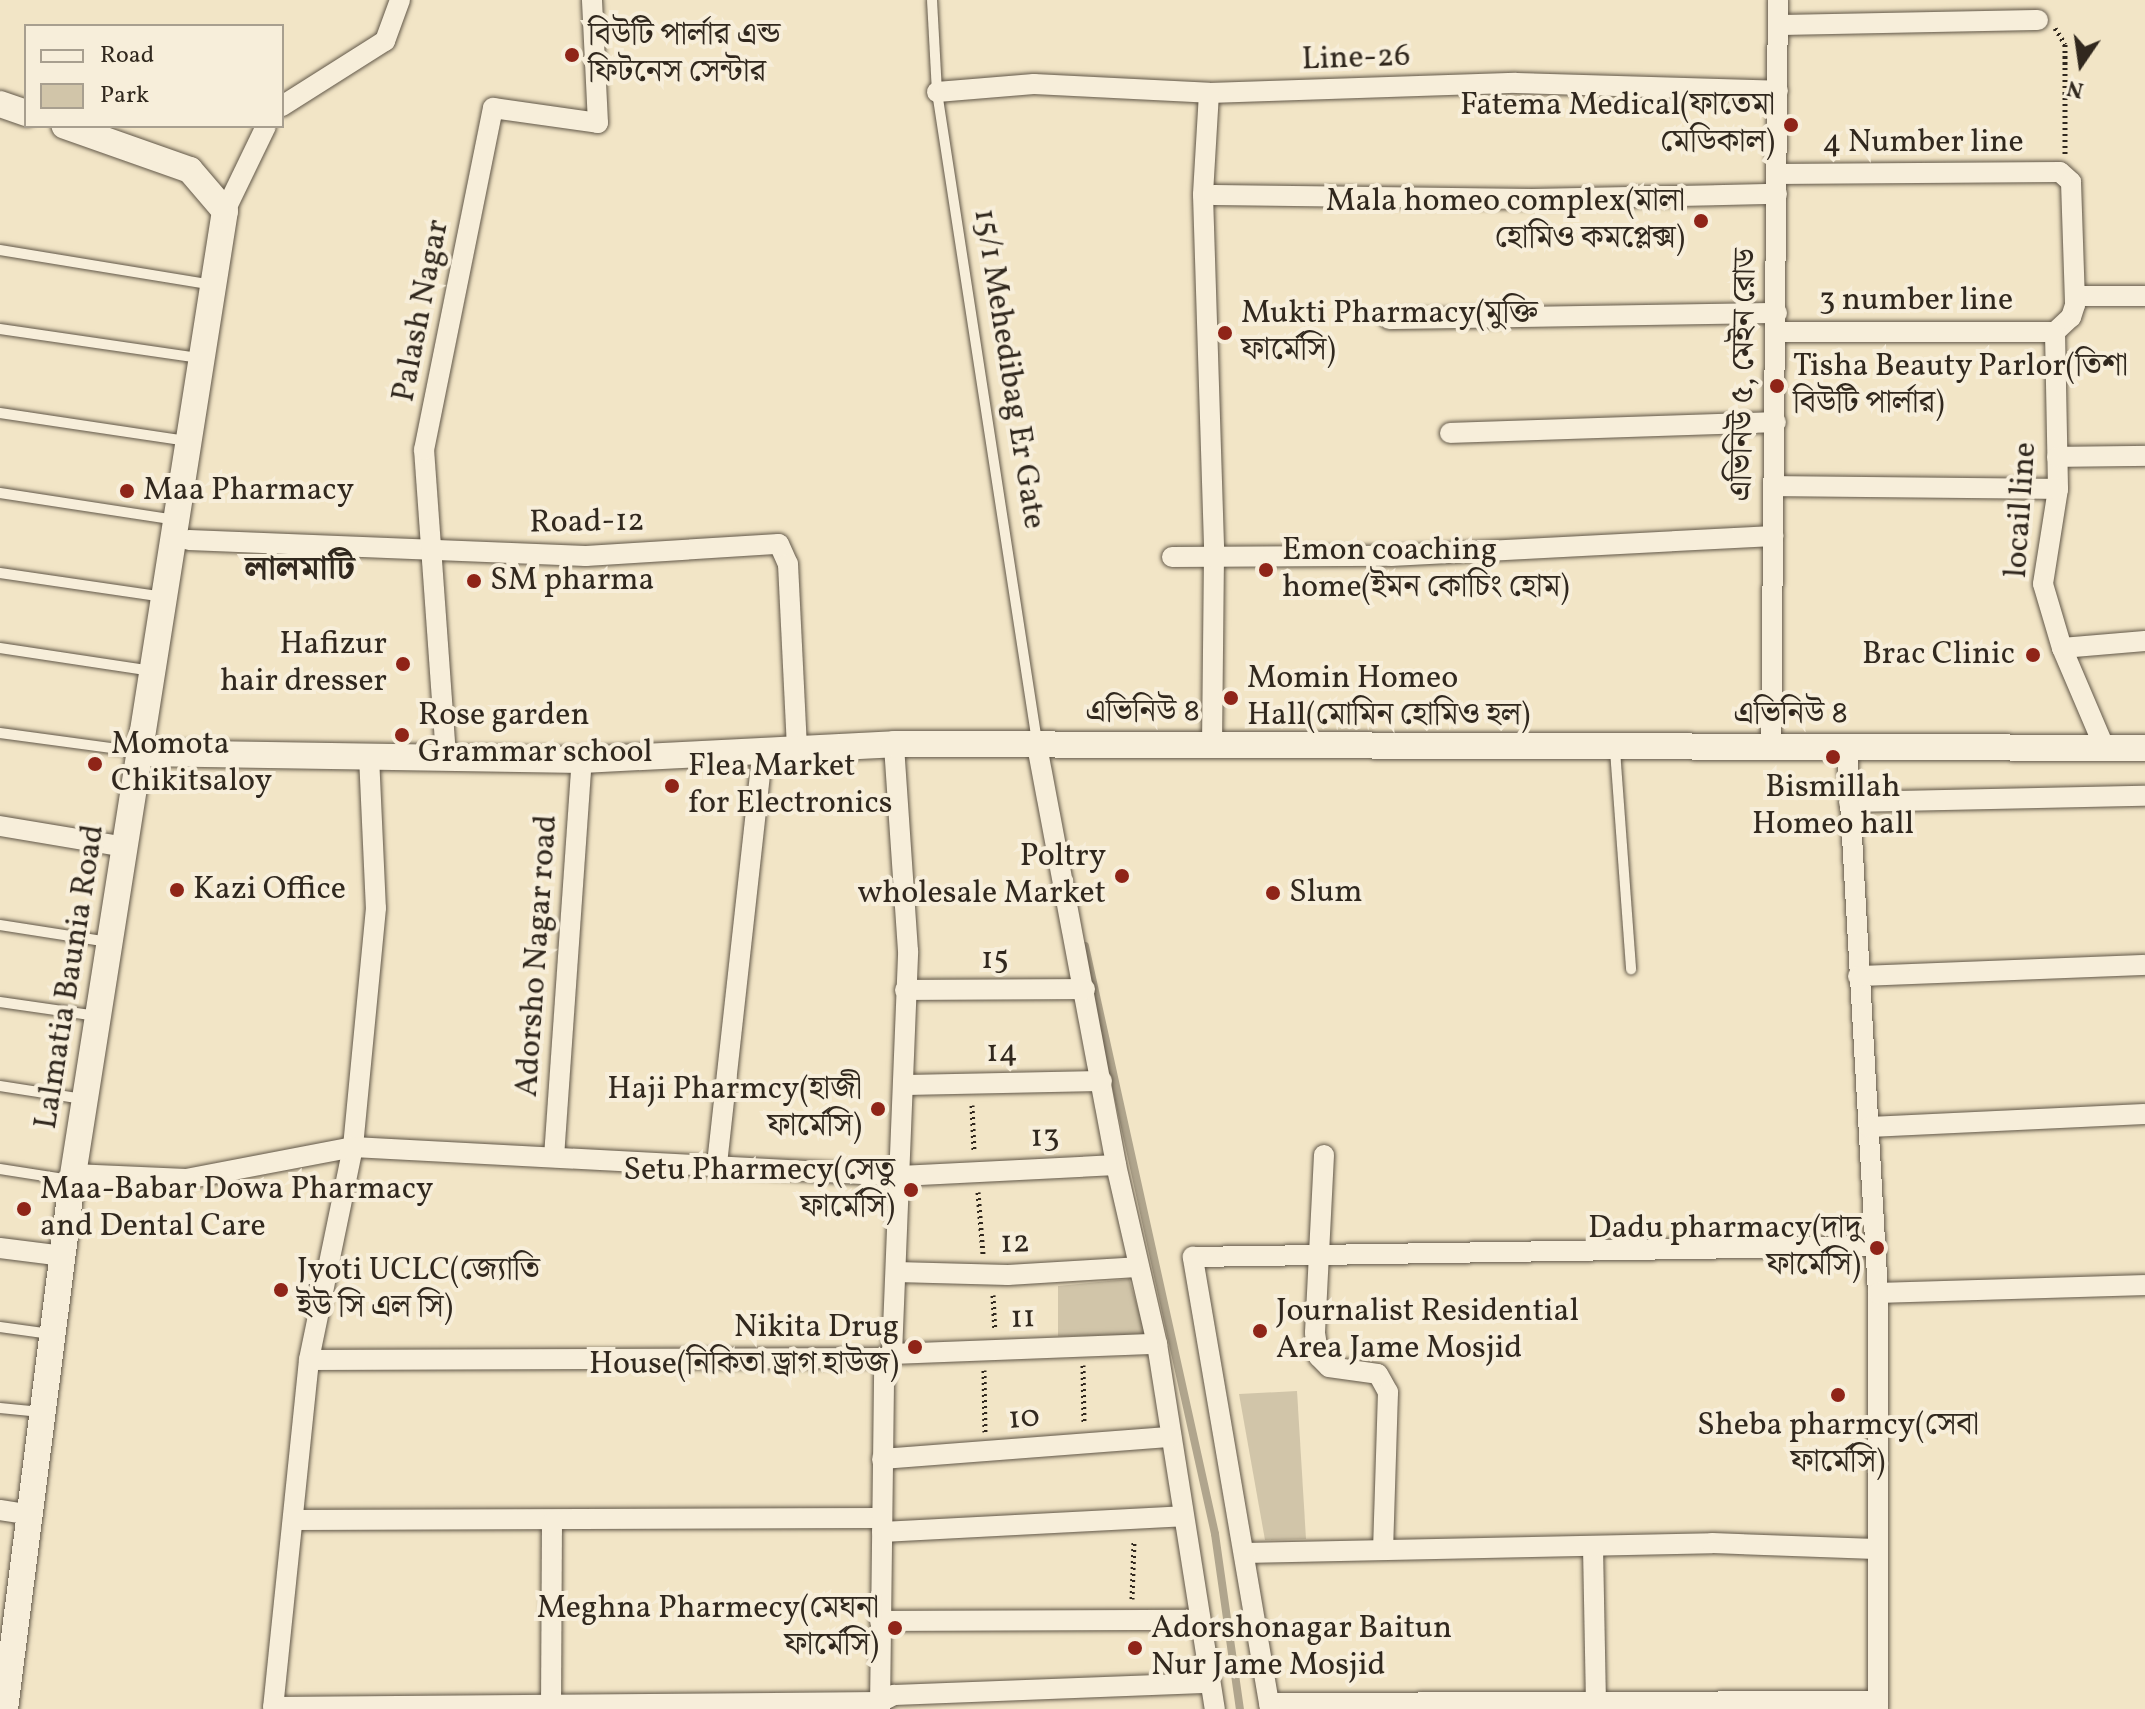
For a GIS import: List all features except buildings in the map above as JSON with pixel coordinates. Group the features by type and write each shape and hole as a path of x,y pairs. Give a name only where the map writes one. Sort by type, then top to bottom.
{"street":[{"path":"284,105 385,41 400,0"},
{"name":"Palash Nagar","path":"446,756 424,450 493,108 598,123 592,0"},
{"name":"এভিনিউ ৫, মেইন রোড","path":"1771,750 1778,0"},
{"path":"1779,25 2038,20"},
{"name":"Line-26","path":"937,92 1034,84 1209,93 1516,83 1778,91"},
{"path":"1209,93 1203,195 1214,555 1212,748"},
{"path":"0,104 24,112"},
{"path":"71,128 190,170 225,211 265,128"},
{"path":"2055,332 2071,317 2075,296 2066,176"},
{"name":"4 Number line","path":"1214,195 1532,199 1776,184 2066,176"},
{"name":"Lalmatia Baunia Road","path":"5,1709 73,1177 167,598 184,530 190,441 225,211"},
{"path":"2075,296 2145,296"},
{"name":"3 number line","path":"1389,319 1777,323 2055,332"},
{"name":"locail line","path":"2055,332 2058,489 2043,584 2062,648 2105,749"},
{"path":"1450,433 1776,422"},
{"path":"2057,457 2145,456"},
{"path":"1775,486 2058,489"},
{"name":"Road-12","path":"184,530 432,551 586,556 779,544 788,564 797,748"},
{"path":"1172,557 1391,556 1773,536"},
{"path":"2062,648 2145,641"},
{"path":"880,1705 882,1459 896,1272 908,951 894,744"},
{"name":"এভিনিউ ৪","path":"142,753 582,760 894,744 1615,750 2145,748"},
{"path":"1037,746 1116,1165 1157,1344 1215,1709"},
{"path":"717,1164 763,749"},
{"path":"1847,749 1878,1293 1878,1705 1270,1706 1193,1257 1874,1246"},
{"path":"369,756 376,908 353,1147 309,1360 295,1520 273,1707 880,1705 894,1695 1210,1683"},
{"name":"Adorsho Nagar road","path":"554,1157 582,760"},
{"path":"1849,802 2145,796"},
{"path":"0,826 126,847"},
{"path":"1858,976 2145,965"},
{"name":"15","path":"905,990 1085,989"},
{"name":"14","path":"904,1085 1102,1081"},
{"path":"1869,1127 2145,1114"},
{"name":"13","path":"73,1177 186,1179 353,1147 900,1176 1116,1165"},
{"path":"1324,1155 1315,1333 1319,1357 1329,1367 1378,1374 1388,1392 1383,1548"},
{"path":"0,1248 63,1256"},
{"name":"12","path":"896,1272 989,1275 1137,1267"},
{"path":"1878,1293 2145,1285"},
{"name":"11","path":"309,1360 888,1356 1157,1344"},
{"name":"10","path":"882,1459 1171,1437"},
{"path":"0,1510 30,1515"},
{"path":"295,1520 882,1525 1183,1516"},
{"path":"551,1706 552,1523"},
{"path":"1244,1553 1712,1543 1876,1549"},
{"path":"1593,1547 1596,1706"},
{"path":"880,1621 1199,1620"}],"lane":[{"name":"15/1 Mehedibag Er Gate","path":"932,0 937,92 1037,746"},
{"path":"0,250 216,285"},
{"path":"0,329 202,359"},
{"path":"0,413 190,441"},
{"path":"0,493 184,530"},
{"path":"0,573 167,598"},
{"path":"0,648 156,671"},
{"path":"0,733 142,753"},
{"path":"1615,750 1631,969"},
{"path":"0,925 111,942"},
{"path":"0,1002 99,1016"},
{"path":"0,1086 85,1099"},
{"path":"0,1169 73,1177"},
{"path":"0,1327 53,1334"},
{"path":"0,1408 43,1412"}],"path":[{"path":"2038,20 2059,30 2065,44 2066,176"},
{"path":"971,1084 976,1170 989,1275 990,1351 985,1453"},
{"path":"1083,1347 1084,1444"},
{"path":"1131,1620 1135,1519"}],"green space":[{"path":"1129,1279 1146,1335 1058,1336 1058,1286"},
{"path":"1297,1391 1306,1539 1265,1540 1239,1394"}],"waterway":[{"path":"1085,946 1215,1534 1240,1709"}],"place":[{"name":"বিউটি পার্লার এন্ড ফিটনেস সেন্টার","path":"572,55"},
{"name":"Fatema Medical(ফাতেমা মেডিকাল)","path":"1791,125"},
{"name":"Mala homeo complex(মালা হোমিও কমপ্লেক্স)","path":"1701,221"},
{"name":"Mukti Pharmacy(মুক্তি ফার্মেসি)","path":"1225,333"},
{"name":"Tisha Beauty Parlor(তিশা বিউটি পার্লার)","path":"1777,386"},
{"name":"Maa Pharmacy","path":"127,491"},
{"name":"Emon coaching home(ইমন কোচিং হোম)","path":"1266,570"},
{"name":"SM pharma","path":"474,581"},
{"name":"Brac Clinic","path":"2033,655"},
{"name":"Hafizur hair dresser","path":"403,664"},
{"name":"Momin Homeo Hall(মোমিন হোমিও হল)","path":"1231,698"},
{"name":"Rose garden Grammar school","path":"402,735"},
{"name":"Bismillah Homeo hall","path":"1833,757"},
{"name":"Momota Chikitsaloy","path":"95,764"},
{"name":"Flea Market for Electronics","path":"672,786"},
{"name":"Poltry wholesale Market","path":"1122,876"},
{"name":"Kazi Office","path":"177,890"},
{"name":"Slum","path":"1273,893"},
{"name":"Haji Pharmcy(হাজী ফার্মেসি)","path":"878,1109"},
{"name":"Setu Pharmecy(সেতু ফার্মেসি)","path":"911,1190"},
{"name":"Maa-Babar Dowa Pharmacy and Dental Care","path":"24,1209"},
{"name":"Dadu pharmacy(দাদু ফার্মেসি)","path":"1877,1248"},
{"name":"Jyoti UCLC(জ্যোতি ইউ সি এল সি)","path":"281,1290"},
{"name":"Journalist Residential Area Jame Mosjid","path":"1260,1331"},
{"name":"Nikita Drug House(নিকিতা ড্রাগ হাউজ)","path":"915,1347"},
{"name":"Sheba pharmcy(সেবা ফার্মেসি)","path":"1838,1395"},
{"name":"Meghna Pharmecy(মেঘনা ফার্মেসি)","path":"895,1628"},
{"name":"Adorshonagar Baitun Nur Jame Mosjid","path":"1135,1648"}],"district":[{"name":"লালমাটি","path":"300,571"}]}
